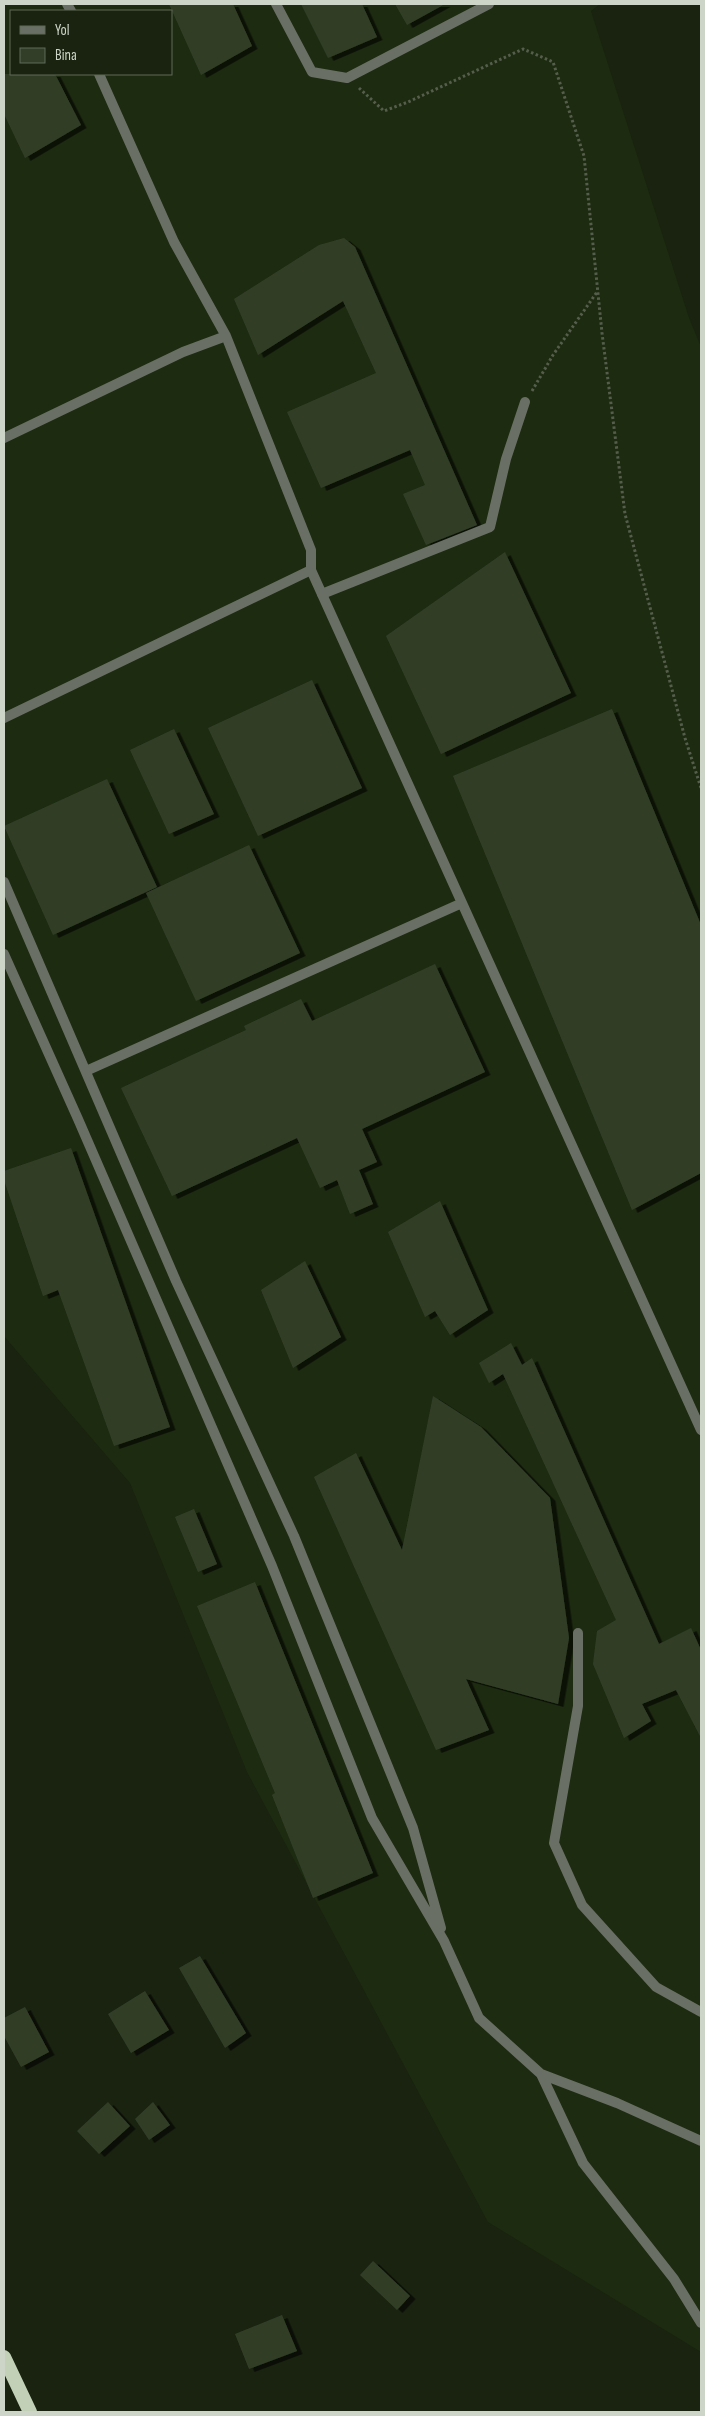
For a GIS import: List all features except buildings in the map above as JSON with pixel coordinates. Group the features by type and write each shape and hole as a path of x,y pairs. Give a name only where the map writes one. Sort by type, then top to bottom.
{"highway":[{"path":"4,2357 30,2412"}],"street":[{"path":"276,4 312,72 347,78 489,4"},
{"path":"99,75 174,242 226,336 312,550 312,570 322,594 701,1430"},
{"path":"4,438 183,352 226,336"},
{"path":"322,594 490,527 506,459 525,402"},
{"path":"4,718 312,570"},
{"path":"4,882 176,1281 294,1536 413,1828 444,1941"},
{"path":"86,1071 462,904"},
{"path":"4,954 86,1137 272,1566 372,1818 444,1941 479,2018 541,2074 617,2103 701,2141"},
{"path":"578,1633 578,1706 554,1842 582,1905 656,1987 701,2012"},
{"path":"541,2074 583,2163 674,2279 701,2323"}],"path":[{"path":"347,78 384,110 408,102 523,49 553,62 584,156 625,514 685,738 701,788"},
{"path":"525,402 553,355 598,291"}],"shaded area":[{"path":"4,4 600,4 591,11 689,318 701,347 701,2352 488,2222 247,1772 130,1483 4,1336"}]}
